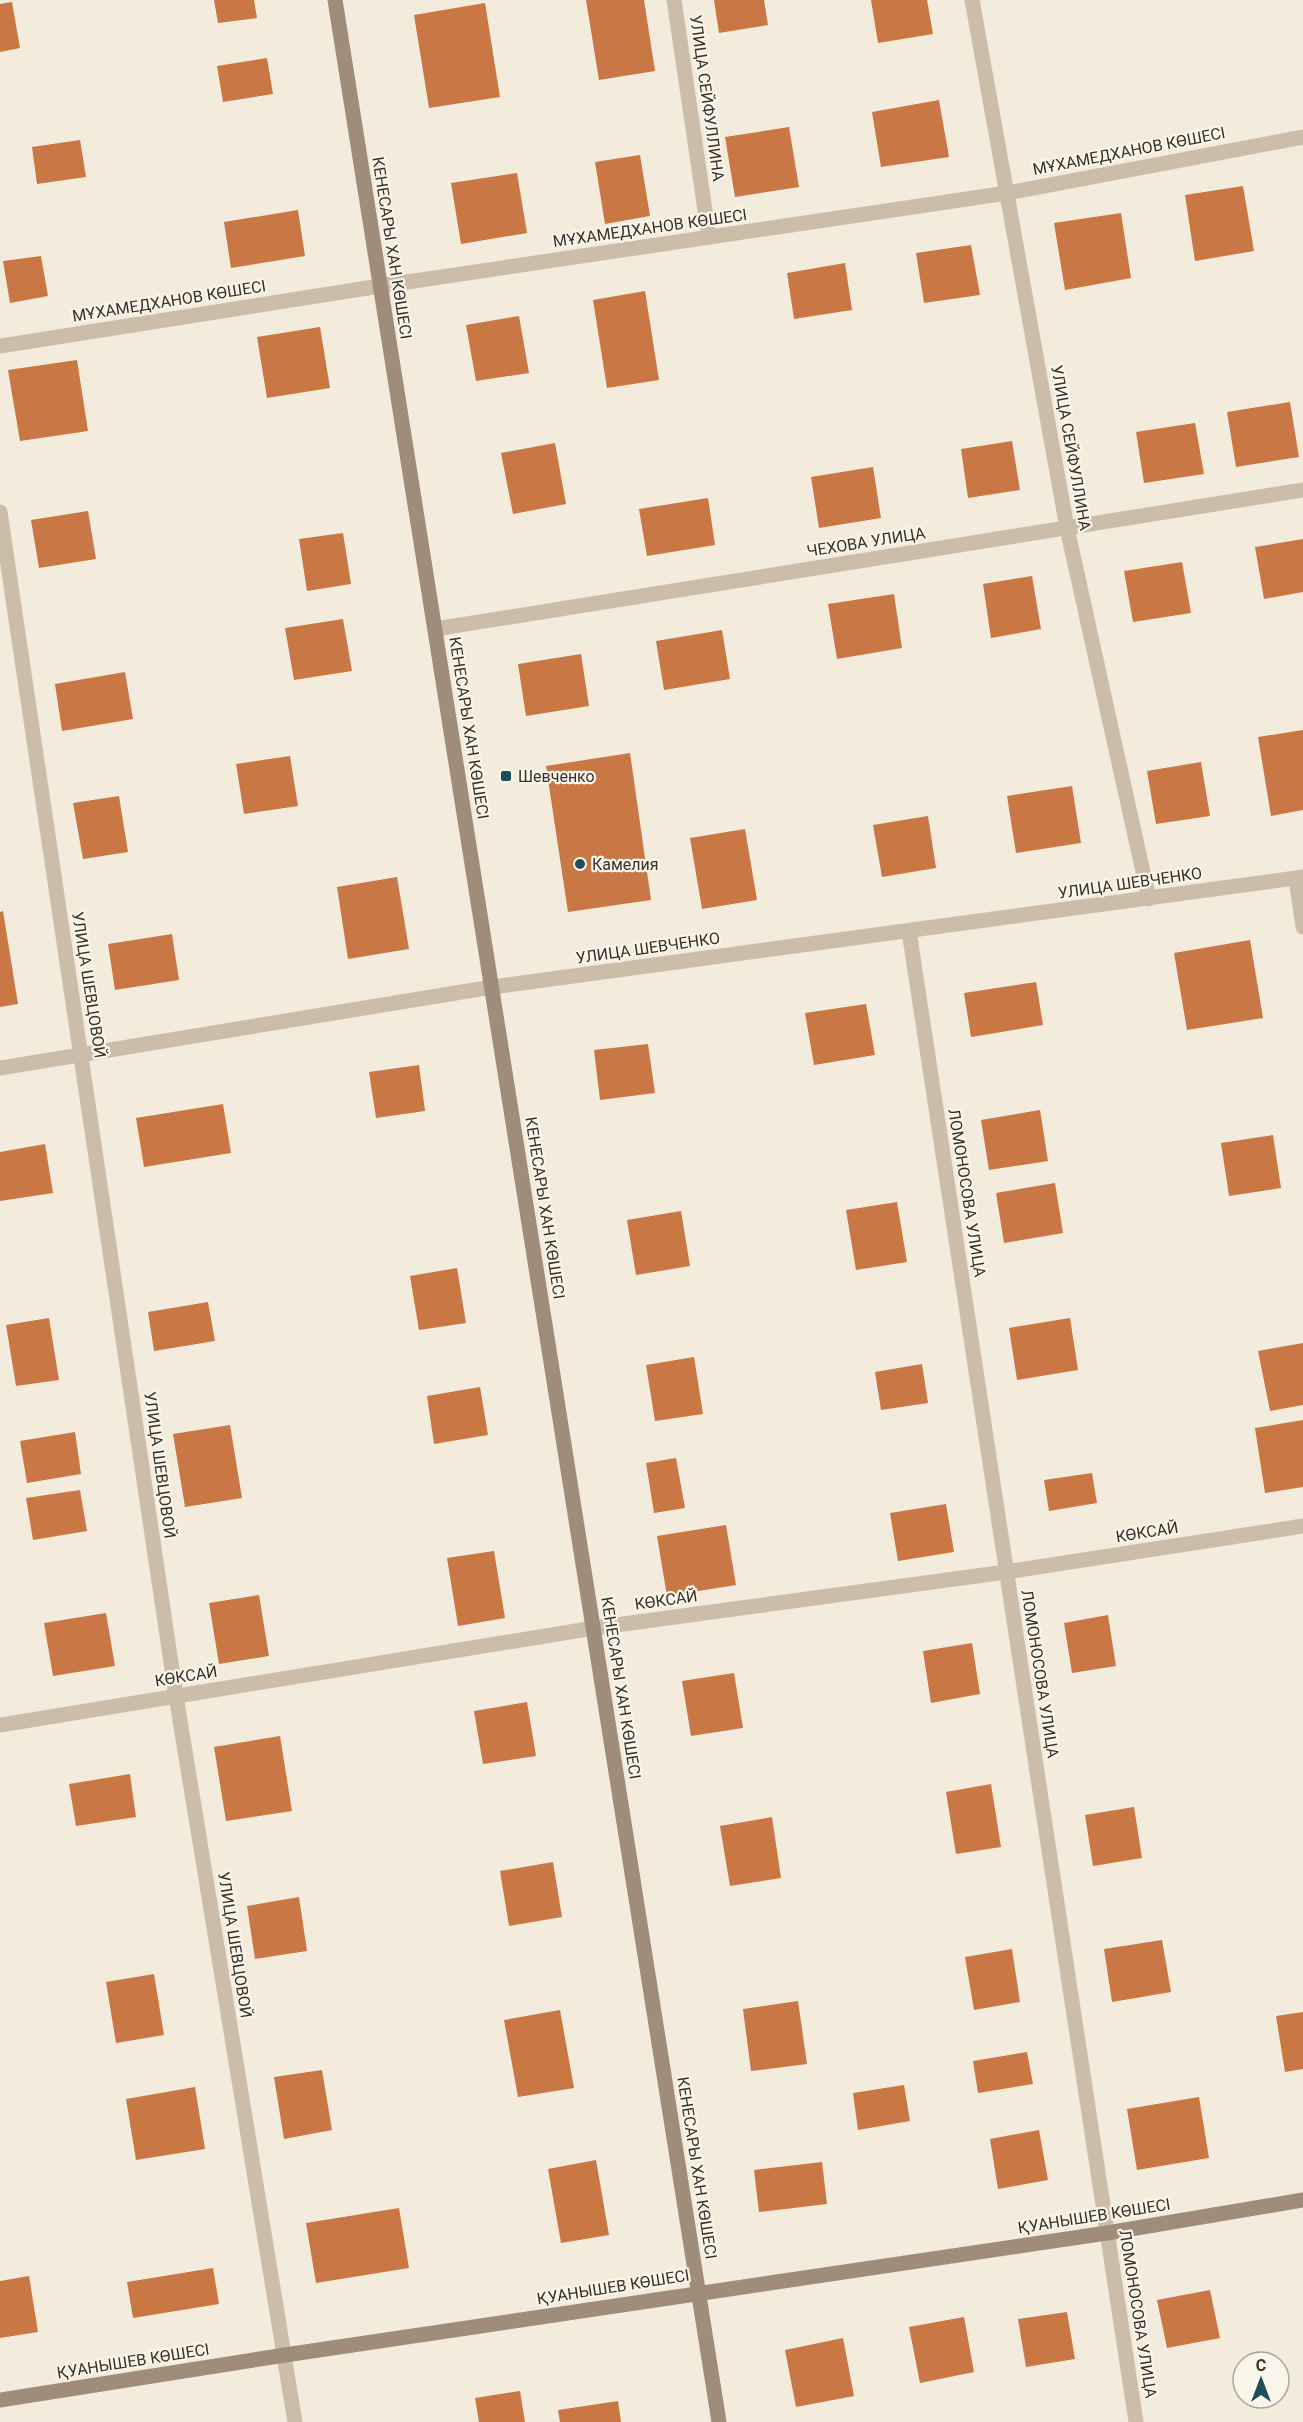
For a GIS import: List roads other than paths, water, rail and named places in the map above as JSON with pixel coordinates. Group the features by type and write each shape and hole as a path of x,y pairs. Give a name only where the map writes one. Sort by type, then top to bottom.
{"main road":[{"name":"КЕНЕСАРЫ ХАН КӨШЕСІ","path":"335,0 719,2422"},
{"name":"ҚУАНЫШЕВ КӨШЕСІ","path":"0,2400 698,2293 1107,2234 1303,2200"}],"street":[{"name":"УЛИЦА СЕЙФУЛЛИНА","path":"674,0 709,237"},
{"name":"УЛИЦА СЕЙФУЛЛИНА","path":"972,0 1067,528 1149,899"},
{"name":"МҰХАМЕДХАНОВ КӨШЕСІ","path":"0,346 380,286 1007,193 1303,136"},
{"name":"ЧЕХОВА УЛИЦА","path":"435,629 1303,490"},
{"name":"УЛИЦА ШЕВЦОВОЙ","path":"0,512 176,1696 295,2422"},
{"name":"УЛИЦА ШЕВЧЕНКО","path":"0,1068 492,987 1299,878"},
{"path":"1299,878 1303,927"},
{"name":"ЛОМОНОСОВА УЛИЦА","path":"909,931 1136,2422"},
{"name":"КӨКСАЙ","path":"0,1725 594,1628 1006,1572 1303,1526"}],"place":[{"name":"Шевченко","path":"506,776"},
{"name":"Камелия","path":"580,864"}]}
